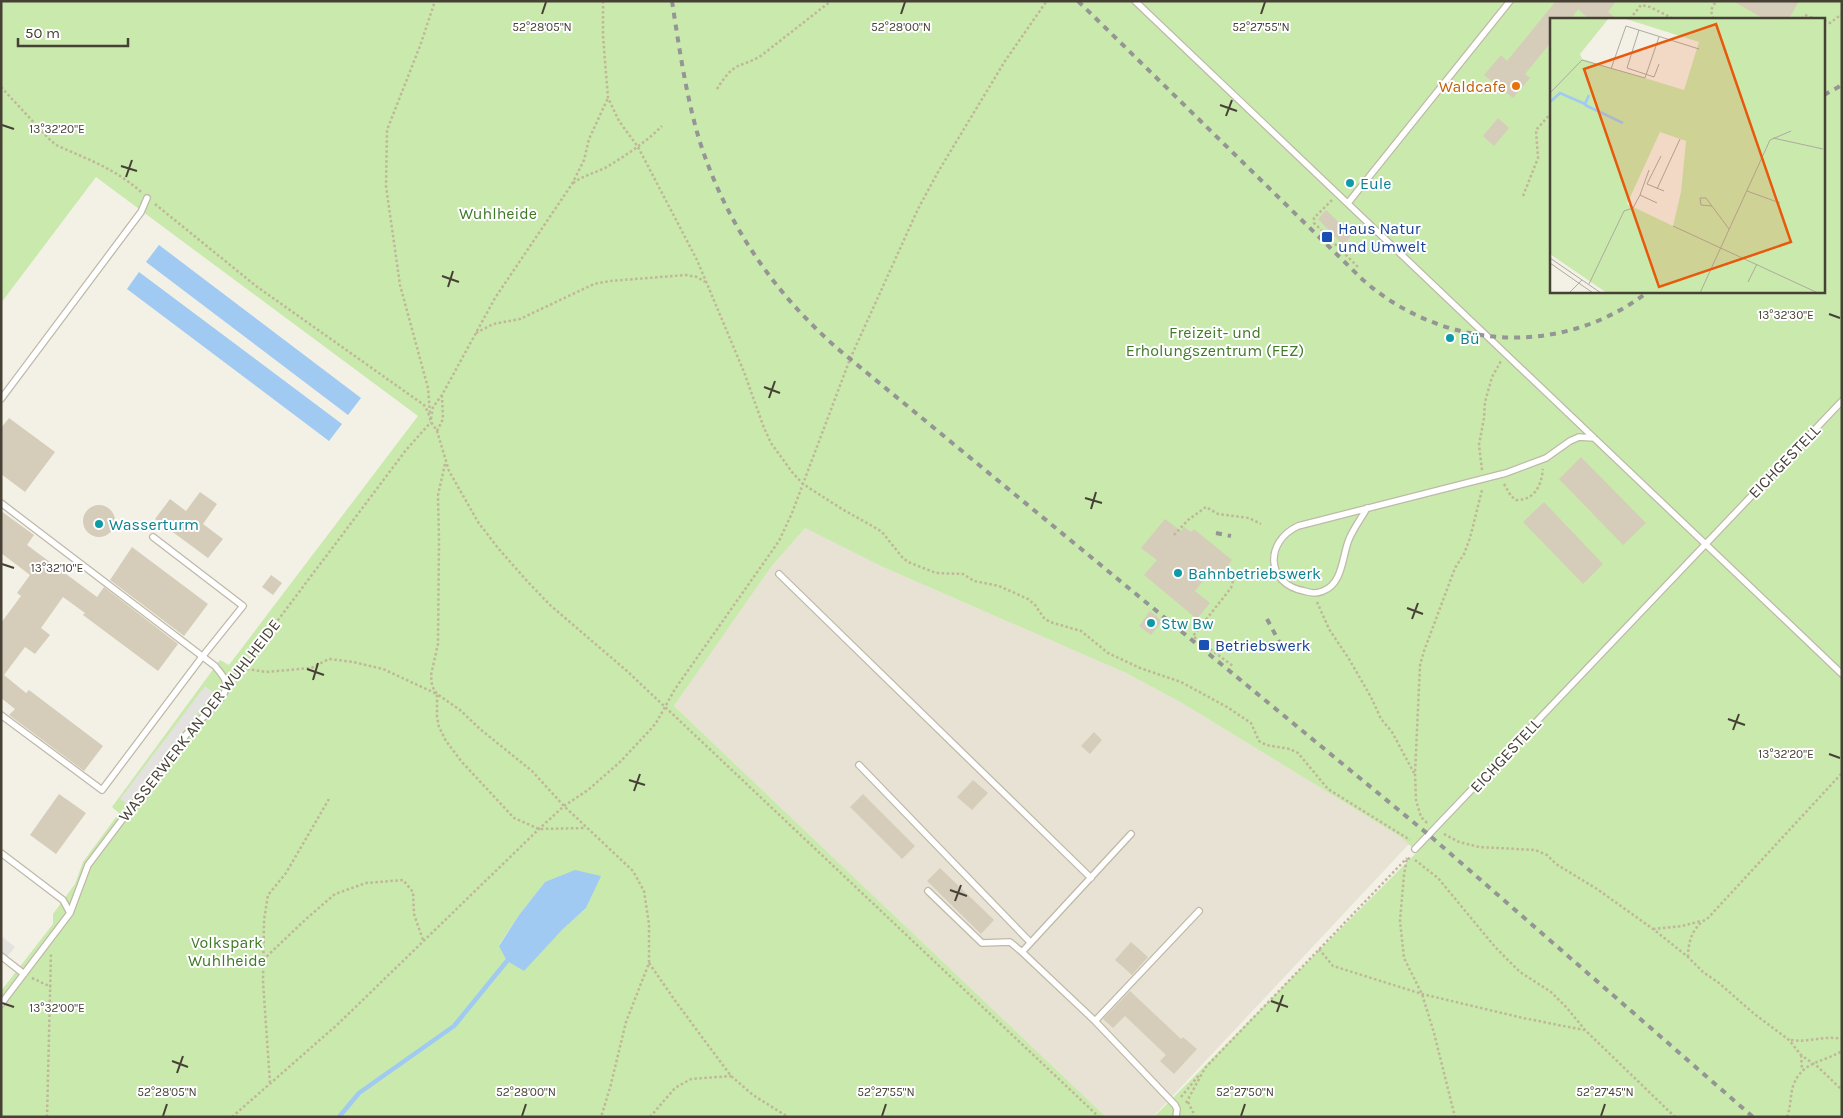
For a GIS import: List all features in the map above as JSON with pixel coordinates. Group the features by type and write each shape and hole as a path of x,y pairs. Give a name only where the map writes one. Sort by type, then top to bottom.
{"lane":[{"path":"1135,1 1842,674"},
{"path":"1348,203 1510,1"},
{"path":"1,399 141,212 147,198"},
{"name":"EICHGESTELL","path":"1417,848 1842,401"},
{"path":"1367,508 1348,542 1342,565 1333,585 1324,591 1314,593 1297,590 1288,585 1279,576 1273,562 1277,543 1288,531 1298,526 1367,508 1483,478 1506,473 1546,458 1579,437 1596,438"},
{"path":"1,503 215,666 226,683"},
{"path":"1,715 102,790 202,657 243,606 153,537"},
{"path":"779,574 1091,878"},
{"name":"WASSERWERK AN DER WUHLHEIDE","path":"1,1004 70,913 88,865 192,727 210,711 224,692 226,683"},
{"path":"859,764 1030,942"},
{"path":"1022,952 1131,834"},
{"path":"1,854 63,900 70,913"},
{"path":"928,891 982,943 1010,942 1022,952 1095,1021 1175,1105 1177,1109 1176,1117"},
{"path":"1095,1021 1199,911"},
{"path":"1,956 24,974"}],"path":[{"path":"431,422 428,388 400,285 386,186 387,130 420,46 435,1"},
{"path":"603,1 603,44 608,98 619,121 638,147 696,260 744,372 771,443 803,484 842,510 882,532 908,562 936,573 963,574 974,581 999,586 1028,599 1044,618 1050,622 1081,631 1108,653 1140,668 1181,682 1227,706 1252,723 1259,741 1266,745 1290,749 1298,753 1328,789 1417,848 1205,1068 1175,1105"},
{"path":"717,89 728,73 736,67 755,60 830,1"},
{"path":"1713,18 1711,10 1716,1"},
{"path":"232,1117 338,1024 539,829 564,806 588,790 620,762 650,730 675,689 779,541 803,484 850,359 918,209 938,172 1005,61 1046,2"},
{"path":"1631,18 1641,3 1672,18"},
{"path":"1826,22 1830,23 1842,14"},
{"path":"1,87 51,141 58,146 112,170 128,180 147,198 256,286 417,400 428,412 431,422 437,431 446,462 463,498 478,522 498,548 550,606 627,671 1099,1117"},
{"path":"431,422 433,407 442,395 474,334 519,261 572,184 584,160 589,139 608,98"},
{"path":"1523,196 1538,158 1536,130 1550,114"},
{"path":"572,184 638,147 662,126"},
{"path":"1338,194 1314,218 1314,224 1358,267"},
{"path":"474,334 493,324 520,318 594,284 610,280 686,275 697,277 706,282"},
{"path":"1506,354 1492,377 1485,402 1479,445 1483,478 1482,489 1470,538 1464,554 1455,568 1420,665 1415,774 1416,800 1421,817 1434,829 1459,842 1479,847 1530,849 1541,852 1653,929 1688,957 1702,972 1719,983 1752,1012 1789,1040 1801,1055 1842,1090"},
{"path":"437,431 443,419 442,395"},
{"name":"WASSERWERK AN DER WUHLHEIDE","path":"226,683 242,668 400,458 431,422"},
{"path":"1506,473 1505,487 1511,496 1516,500 1530,498 1536,492 1541,482 1546,458"},
{"path":"446,462 438,495 438,644 431,675 432,686 437,694 439,727 446,741 503,808 514,818 539,829 588,828"},
{"path":"1174,535 1188,520 1206,507 1218,514 1249,518 1261,524"},
{"path":"1233,581 1231,588 1193,636 1233,666"},
{"path":"1314,593 1329,629 1349,659 1371,697 1381,719 1392,732 1415,774"},
{"path":"242,668 266,672 310,668 329,659 353,662 383,668 437,694 460,710 480,729 532,771 564,806 633,870 644,891 649,924 649,963 626,1022 601,1117"},
{"path":"1688,957 1688,943 1702,921 1715,911 1842,773"},
{"path":"270,1082 262,982 264,920 268,895 286,873 329,799"},
{"path":"1407,858 1400,921 1404,958 1422,994 1434,1033 1454,1117"},
{"path":"1407,858 1418,861 1438,878 1494,946 1520,972 1551,992 1585,1030 1675,1117"},
{"path":"263,960 335,894 366,883 384,880 403,880 413,892 414,914 423,941"},
{"path":"1653,929 1682,926 1702,921"},
{"path":"47,1117 52,936"},
{"path":"1319,949 1333,966 1422,994 1523,1018 1585,1030"},
{"path":"649,963 731,1076 753,1095 788,1117"},
{"path":"24,974 51,987"},
{"path":"1789,1040 1806,1041 1826,1037 1842,1039"},
{"path":"1802,1070 1842,1051"},
{"path":"1786,1117 1790,1106 1792,1089 1802,1070 1801,1055"},
{"path":"1183,1109 1205,1068"},
{"path":"650,1117 675,1088 691,1079 731,1076"},
{"path":"1187,1102 1194,1117"}],"shaded area":[{"path":"805,528 883,567 1126,673 1182,703 1401,837 1409,844 1153,1117 1106,1117 674,706 771,567"},
{"path":"205,686 213,692 129,805 120,799"},
{"path":"1,936 15,947 1,964"}],"green space":[{"path":"1,1 1842,1 1842,1117 1154,1117 1417,852 1401,837 1182,703 1126,673 883,567 805,528 771,567 674,706 1106,1117 1,1117 1,991 53,924 53,914 75,884 83,862 119,813 112,807 220,660 229,665 418,416 96,177 1,303","holes":["600,876 586,908 561,931 499,945 519,915 545,882"]}],"water":[{"path":"159,245 361,398 348,415 146,262"},
{"path":"139,272 342,424 329,441 127,289"},
{"path":"575,870 601,876 586,908 561,931 524,971 507,961 499,946 519,915 545,882"}],"building":[{"path":"1556,1 1616,1 1608,12 1616,18 1588,18 1578,9 1572,18 1550,18 1550,43 1525,74 1530,78 1513,98 1484,75 1501,55 1507,61"},
{"path":"1733,1 1799,1 1790,18 1762,18"},
{"path":"1498,118 1509,128 1494,146 1483,136"},
{"path":"1326,210 1352,235 1343,245 1318,219"},
{"path":"9,418 55,452 25,492 1,474 1,428"},
{"path":"1581,457 1646,523 1623,545 1559,479"},
{"path":"200,492 217,504 203,524 223,539 208,558 155,519 170,499 186,511"},
{"path":"1544,502 1603,564 1583,584 1523,522"},
{"name":"Wasserturm","path":"99,505 111,509 115,521 111,533 99,537 87,533 83,521 87,509"},
{"path":"1,511 34,535 27,545 97,597 104,587 178,644 158,671 83,615 85,613 63,597 41,628 50,635 35,654 25,647 4,675 26,693 29,690 103,746 84,771 9,715 15,709 1,698 1,623 21,596 17,593 30,575 1,553"},
{"name":"Bahnbetriebswerk","path":"1165,519 1181,531 1184,527 1191,532 1194,529 1232,560 1220,576 1212,569 1195,591 1210,603 1197,619 1144,575 1157,560 1141,548"},
{"path":"132,547 208,604 184,636 110,580"},
{"path":"271,575 282,583 273,595 262,587"},
{"name":"Stw Bw","path":"1150,611 1162,621 1151,635 1139,626"},
{"path":"1094,732 1102,740 1090,754 1081,746"},
{"path":"973,780 988,793 972,810 957,797"},
{"path":"59,794 86,813 56,854 30,835"},
{"path":"863,794 915,846 902,859 850,807"},
{"path":"940,868 994,920 981,934 927,881"},
{"path":"1131,942 1148,957 1132,975 1115,960"},
{"path":"1130,991 1181,1039 1183,1037 1197,1049 1174,1074 1160,1061 1166,1055 1125,1016 1113,1028 1103,1019"}],"waterway":[{"path":"339,1117 359,1093 454,1026 507,961"}],"railway":[{"path":"672,1 690,105 710,170 737,227 754,254 772,279 814,327 838,349 1429,835 1753,1117"},
{"path":"1078,1 1363,280 1395,304 1430,321 1466,332 1504,337 1542,336 1579,328 1615,313 1647,292"},
{"path":"1826,94 1842,85"},
{"path":"1216,533 1231,536"},
{"path":"1267,619 1283,649"}],"place":[{"name":"Waldcafe","path":"1516,86"},
{"name":"Eule","path":"1350,183"},
{"name":"Haus Natur und Umwelt","path":"1327,237"},
{"name":"Bü","path":"1450,338"},
{"name":"Wasserturm","path":"99,524"},
{"name":"Bahnbetriebswerk","path":"1178,573"},
{"name":"Stw Bw","path":"1151,623"},
{"name":"Betriebswerk","path":"1204,645"}],"park label":[{"name":"Wuhlheide","path":"498,213"},
{"name":"Freizeit- und Erholungszentrum (FEZ)","path":"1215,341"},
{"name":"Volkspark Wuhlheide","path":"227,951"}]}
